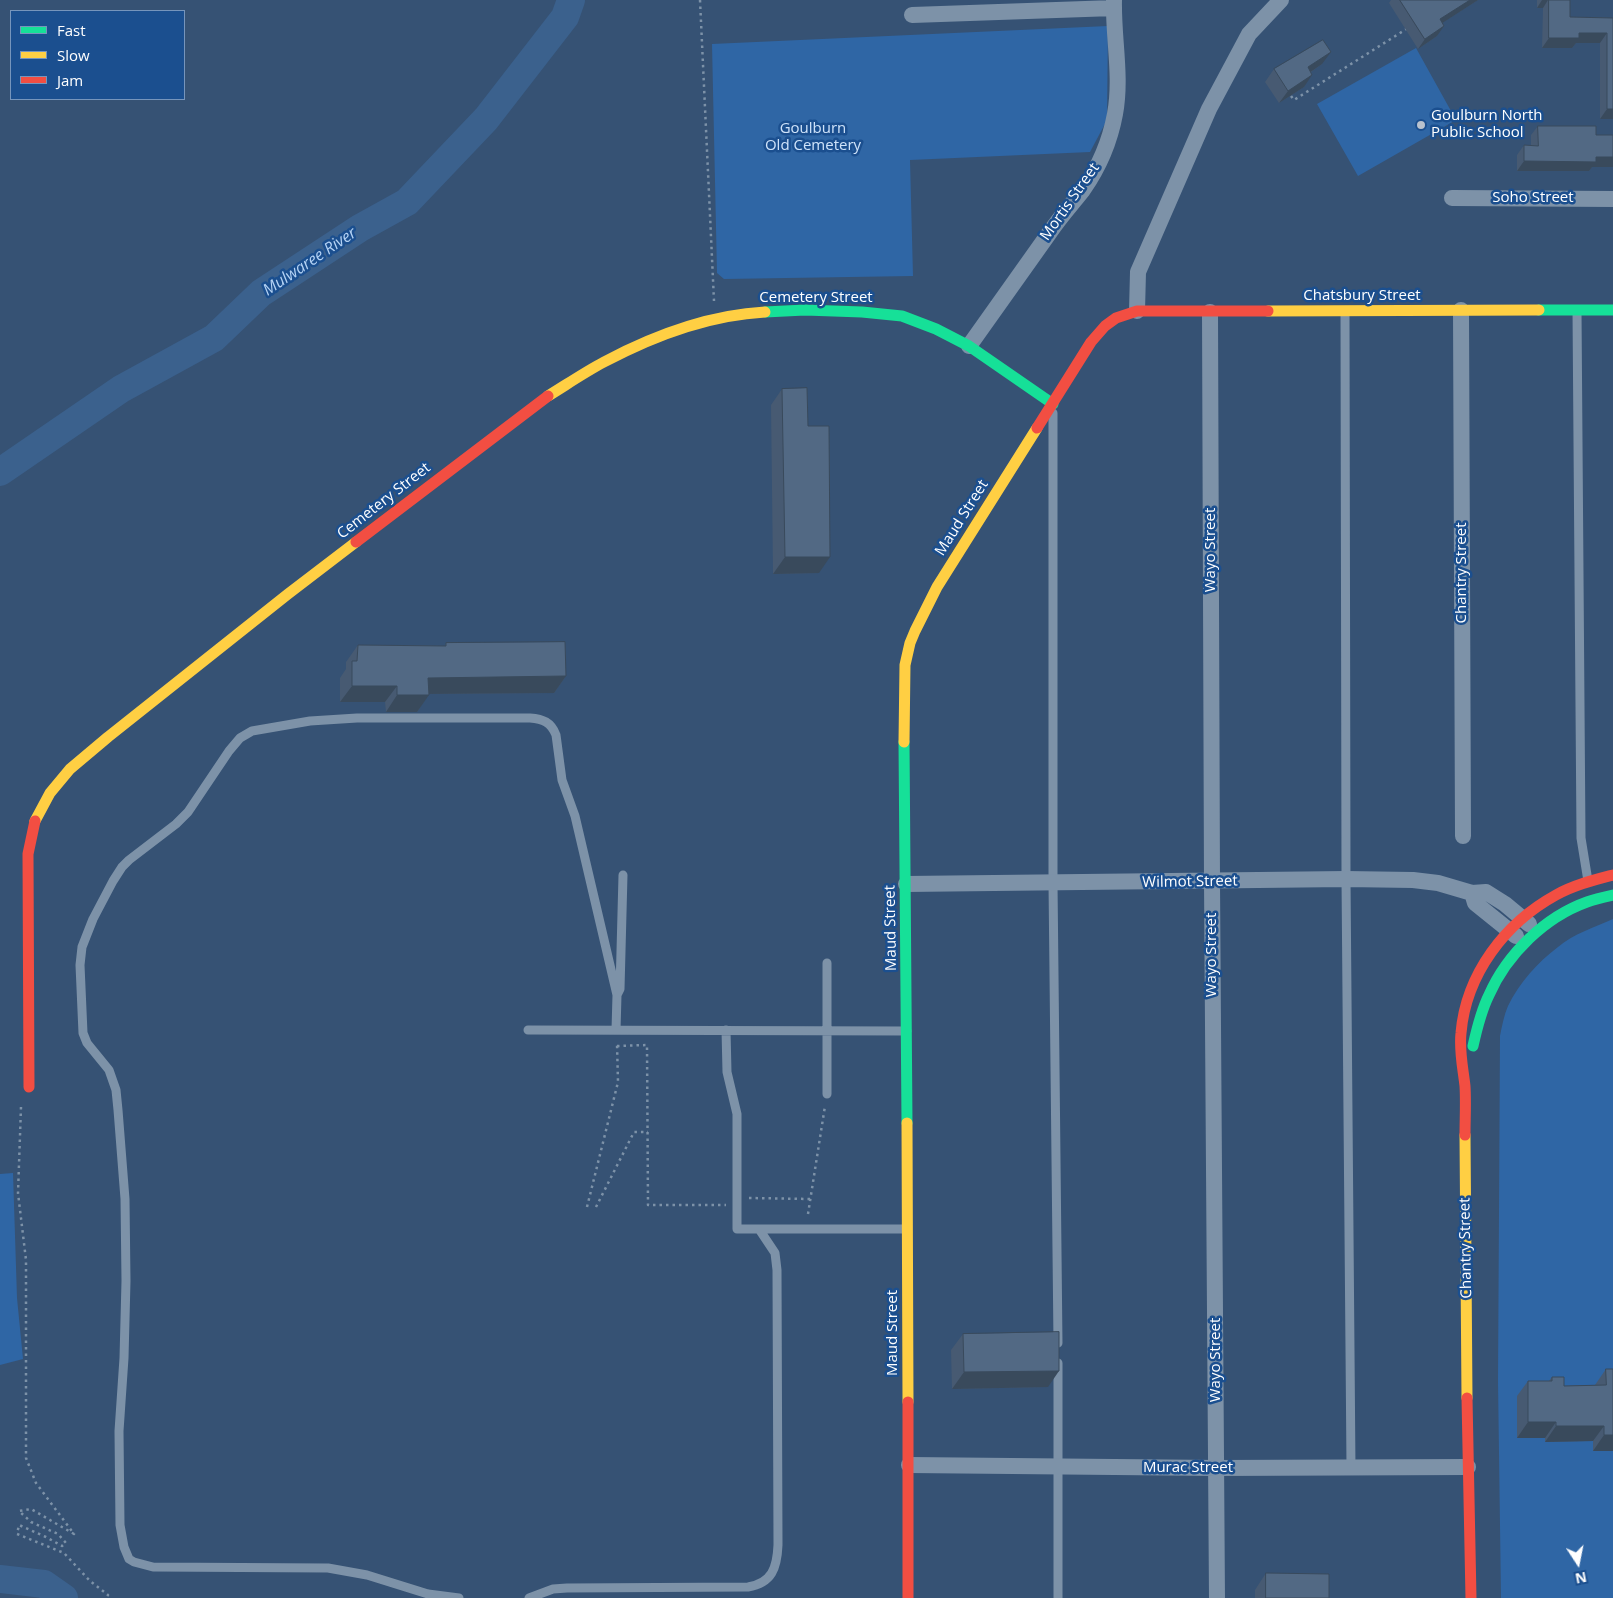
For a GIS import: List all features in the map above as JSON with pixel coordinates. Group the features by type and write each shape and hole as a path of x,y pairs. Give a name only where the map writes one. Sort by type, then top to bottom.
{"street":[{"path":"1137,311 1138,272 1209,109 1249,34 1281,0"},
{"name":"Mortis Street","path":"912,15 1114,4 1118,64 1117,92 1115,113 1106,146 1083,190 1054,226 968,346"},
{"name":"Soho Street","path":"1452,198 1613,199"},
{"name":"Cemetery Street","path":"29,1087 28,854 35,821 50,793 70,770 108,737 288,594 489,439 548,396 604,362 651,340 702,322 750,313 805,310 862,312 902,316 936,329 968,346 1053,404"},
{"name":"Chantry Street","path":"1461,310 1463,836"},
{"name":"Chatsbury Street","path":"1113,319 1137,311 1613,310"},
{"name":"Wayo Street","path":"1210,312 1217,1598"},
{"name":"Maud Street","path":"908,1598 908,1031 905,665 910,643 942,579 1097,334 1113,319"},
{"path":"1523,918 1557,894 1588,881 1613,875"},
{"name":"Wilmot Street","path":"906,884 1346,879 1424,881 1472,894 1486,892 1523,918 1536,931"},
{"path":"1472,894 1475,903 1523,944"},
{"path":"1465,1087 1474,1037 1483,1008 1507,963 1536,931 1554,918 1580,904 1613,894"},
{"name":"Chantry Street","path":"1471,1598 1465,1087 1460,1044 1468,996 1482,964 1490,951 1523,918"},
{"name":"Murac Street","path":"909,1465 1217,1468 1468,1467"}],"lane":[{"path":"1345,310 1346,879 1351,1467"},
{"path":"1577,310 1581,838 1588,881"},
{"path":"1053,404 1053,883 1058,1598"},
{"path":"460,1598 418,1592 367,1575 335,1569 296,1567 153,1567 134,1562 126,1554 120,1525 119,1500 119,1431 124,1358 126,1281 125,1199 116,1090 109,1070 87,1043 82,1033 80,965 82,947 93,919 117,873 129,860 176,824 188,812 229,752 245,734 260,729 335,718 538,718 550,724 556,735 562,780 576,816 617,995 616,1030"},
{"path":"617,995 620,989 623,875"},
{"path":"827,1094 828,963"},
{"path":"528,1030 908,1031"},
{"path":"726,1030 727,1072 737,1114 737,1230 908,1229"},
{"path":"528,1598 554,1589 567,1588 748,1588 765,1581 773,1572 777,1560 778,1545 777,1270 775,1253 759,1230"}],"path":[{"path":"700,0 714,307"},
{"path":"1290,96 1294,100 1409,27 1410,29"},
{"path":"587,1207 618,1082 617,1046 647,1045 648,1205 728,1205"},
{"path":"808,1214 827,1094"},
{"path":"21,1107 18,1193 26,1260 26,1458 36,1483 74,1534 32,1509 19,1511 31,1522 58,1534 66,1542 62,1546 19,1525 17,1534 64,1552 90,1582 107,1597"},
{"path":"596,1207 634,1132 648,1132"},
{"path":"746,1198 810,1198"}],"green space":[{"name":"Goulburn Old Cemetery","path":"1108,26 1107,120 1090,152 910,160 913,276 724,279 717,273 712,44"},
{"path":"1416,48 1456,120 1358,176 1317,104"},
{"path":"1613,919 1613,1598 1501,1598 1498,1381 1500,1036 1508,1006 1523,981 1536,966 1570,938"},
{"path":"13,1173 17,1298 23,1359 0,1365 0,1174"}],"building":[{"path":"1400,0 1470,0 1440,19 1444,26 1425,39"},
{"path":"1549,0 1570,0 1570,17 1613,18 1613,109 1607,109 1607,33 1579,33 1579,38 1549,38"},
{"path":"1323,40 1331,52 1308,67 1312,75 1288,91 1274,69"},
{"path":"1538,126 1596,126 1596,135 1613,135 1613,157 1596,157 1596,162 1524,161 1524,145 1538,146"},
{"path":"807,388 808,426 829,426 830,557 785,557 782,389"},
{"path":"565,642 566,676 428,678 429,695 397,695 397,686 352,686 352,661 357,661 358,645 446,646 446,643"},
{"path":"1059,1332 1059,1371 964,1372 963,1334"},
{"path":"1606,1369 1613,1369 1613,1435 1604,1435 1604,1426 1556,1426 1556,1422 1528,1422 1528,1381 1552,1381 1552,1377 1564,1377 1564,1386 1606,1385"},
{"path":"1266,1573 1329,1574 1329,1598 1266,1598"}],"waterway":[{"name":"Mulwaree River","path":"0,472 121,389 214,338 261,293 360,228 407,202 486,119 565,17 571,0"},
{"path":"0,1579 44,1584 64,1598"}],"traffic: fast":[{"path":"765,312 805,310 862,312 902,316 936,329 969,346 1053,404"},
{"path":"1539,310 1613,310"},
{"path":"904,742 907,1123"},
{"path":"1473,1046 1486,1001 1506,965 1529,939 1542,927 1571,909 1587,902 1613,895"}],"traffic: slow":[{"path":"1268,311 1539,310"},
{"path":"548,396 604,362 682,328 723,317 765,312"},
{"path":"904,742 905,665 915,631 937,587 1037,428"},
{"path":"35,821 50,793 70,769 288,594 356,542"},
{"path":"907,1123 908,1402"},
{"path":"1465,1135 1467,1398"}],"traffic: jam":[{"path":"1037,428 1091,342 1105,326 1116,318 1137,311 1268,311"},
{"path":"356,542 548,396"},
{"path":"29,1087 28,854 35,821"},
{"path":"1465,1135 1465,1086 1461,1053 1461,1033 1464,1011 1480,971 1491,952 1505,935 1537,907 1570,888 1613,875"},
{"path":"1467,1398 1471,1598"},
{"path":"908,1402 908,1598"}],"place":[{"name":"Goulburn North Public School","path":"1421,125"}]}
